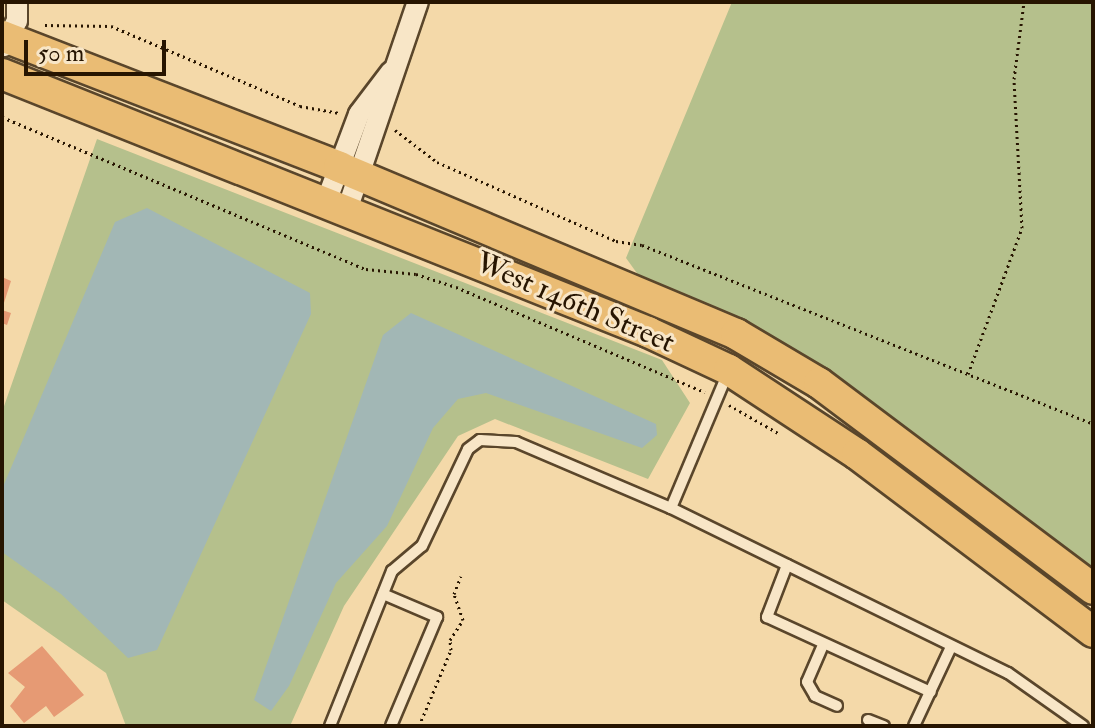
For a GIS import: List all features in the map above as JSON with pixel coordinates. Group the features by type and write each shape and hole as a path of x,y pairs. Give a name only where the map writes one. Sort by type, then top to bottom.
{"main road":[{"name":"West 146th Street","path":"4,41 350,172 668,301 763,348 819,383 1093,589"},
{"name":"West 146th Street","path":"2,74 648,332 729,370 857,454 1093,632"}],"street":[{"path":"4,41 17,21 17,2"},
{"path":"337,206 418,2"}],"lane":[{"path":"671,508 729,370"},
{"path":"330,726 392,571 422,546 460,460 480,440 516,442 671,508 1025,682 1083,726"},
{"path":"787,565 767,617 931,692"},
{"path":"383,594 437,617 391,726"},
{"path":"823,645 807,682 815,696 837,706"},
{"path":"914,726 951,647"},
{"path":"868,720 884,726"}],"path":[{"path":"968,374 1022,228 1014,79 1024,2"},
{"path":"36,25 111,26 300,106 326,114 350,112"},
{"path":"2,117 366,269 445,283 689,383"},
{"path":"389,127 437,162 616,241 642,245 1093,424"},
{"path":"419,726 451,650 450,640 463,620 454,594 461,576"}],"green space":[{"path":"732,2 1093,2 1093,572 818,364 639,276 626,258"},
{"path":"97,139 662,360 690,403 648,479 495,419 458,436 344,606 290,726 126,726 106,673 2,600 2,412"}],"shaded area":[{"path":"147,208 310,293 311,314 157,650 128,658 61,594 2,552 2,489 115,222"},
{"path":"411,313 656,424 657,435 642,448 486,393 458,399 433,428 387,526 336,583 289,686 271,711 254,700 383,335"}],"building":[{"path":"2,277 11,281 2,309"},
{"path":"2,310 11,313 7,325 2,323"},
{"path":"42,646 84,695 54,717 46,706 24,723 10,706 25,687 8,673"}]}
